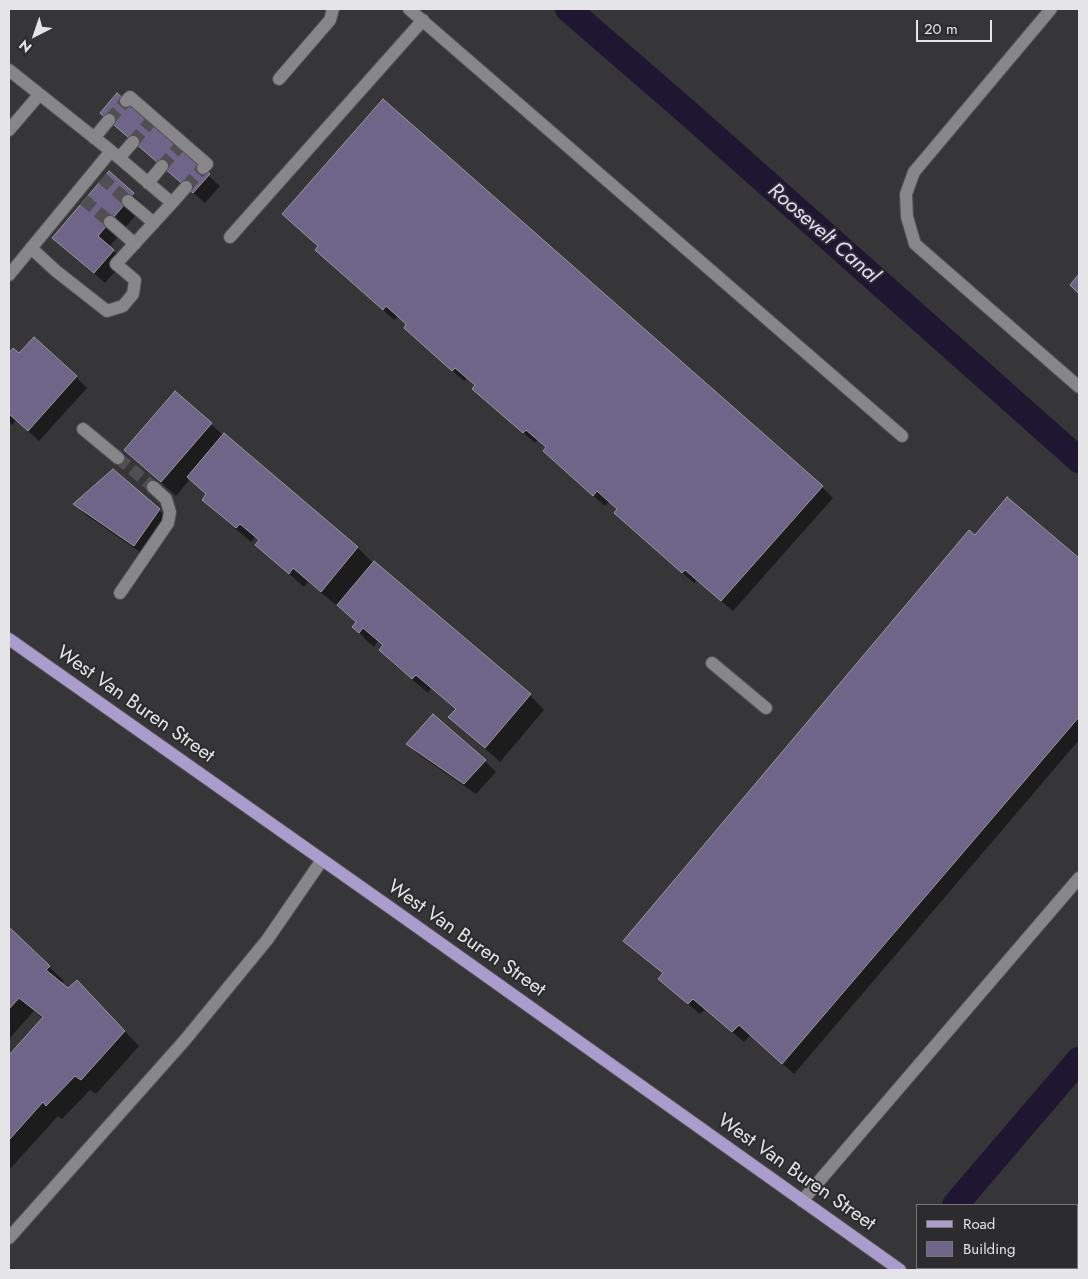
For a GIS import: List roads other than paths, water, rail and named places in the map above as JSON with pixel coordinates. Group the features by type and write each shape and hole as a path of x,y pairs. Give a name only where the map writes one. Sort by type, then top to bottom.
{"main road":[{"name":"West Van Buren Street","path":"9,639 900,1270"}],"lane":[{"path":"279,79 330,20 333,9"},
{"path":"410,9 902,436"},
{"path":"1051,9 914,172 906,194 907,217 915,244 1079,387"},
{"path":"230,237 423,20"},
{"path":"9,70 172,203"},
{"path":"9,130 39,95"},
{"path":"126,101 130,97 152,120 207,164 203,168"},
{"path":"94,138 110,120"},
{"path":"9,275 115,155 133,142"},
{"path":"148,183 162,166"},
{"path":"31,248 56,271 107,311 122,306 133,294 135,280 116,264 186,187"},
{"path":"128,201 154,223"},
{"path":"110,222 135,244"},
{"path":"84,429 118,458"},
{"path":"120,592 168,523 170,512 166,499 153,487"},
{"path":"712,663 766,708"},
{"path":"9,1238 185,1040 267,940 322,860"},
{"path":"802,1201 1079,878"}],"waterway":[{"name":"Roosevelt Canal","path":"568,9 687,112 1079,460"},
{"name":"Roosevelt Canal","path":"956,1204 1079,1060"}],"tunnel":[{"path":"109,120 126,101"},
{"path":"133,142 150,122"},
{"path":"162,166 179,147"},
{"path":"186,187 203,168"},
{"path":"102,178 128,201"},
{"path":"84,200 110,222"},
{"path":"118,458 153,487"}]}
